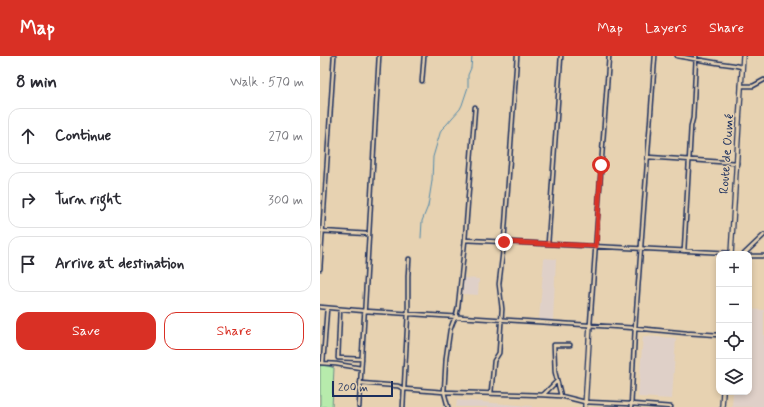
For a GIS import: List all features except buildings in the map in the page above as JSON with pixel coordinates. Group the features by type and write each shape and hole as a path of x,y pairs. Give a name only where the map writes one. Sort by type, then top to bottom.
{"street":[{"path":"320,269 321,231 334,56"},
{"path":"358,407 365,311 379,56"},
{"path":"422,80 424,56"},
{"path":"491,394 494,361 498,353 502,309 500,284 517,56"},
{"path":"548,244 561,56"},
{"path":"585,407 609,56"},
{"path":"631,405 635,328 655,56"},
{"path":"677,56 743,67"},
{"name":"Route de Oumé","path":"731,251 743,56"},
{"path":"684,250 696,58"},
{"path":"742,86 754,86 764,80"},
{"path":"448,407 444,392 446,358 450,330 456,316 465,240 474,107"},
{"path":"647,157 737,163"},
{"path":"321,231 369,234"},
{"path":"747,251 764,234"},
{"path":"465,240 716,252"},
{"path":"752,256 764,256"},
{"path":"403,407 409,259"},
{"path":"320,307 716,335"},
{"path":"326,308 321,363 361,368"},
{"path":"340,309 338,358 362,359"},
{"path":"561,396 554,372 554,345 570,345"},
{"path":"542,395 557,381"},
{"path":"360,383 398,386 404,389 444,392 561,396 585,402 671,407"},
{"path":"722,407 723,395"}],"shaded area":[{"path":"544,258 556,259 553,320 539,320"},
{"path":"464,278 479,279 478,295 463,294"},
{"path":"752,309 764,310 764,407 732,407 733,395 752,395"},
{"path":"643,336 676,338 672,399 638,397"},
{"path":"457,400 532,406 532,407 456,407"}],"green space":[{"path":"320,365 334,368 332,407 320,407"}],"waterway":[{"path":"421,238 422,221 428,206 432,181 433,157 441,130 462,105 468,87 468,75 471,68 472,56"}],"route":[{"path":"504,242 596,246 601,165"}]}
